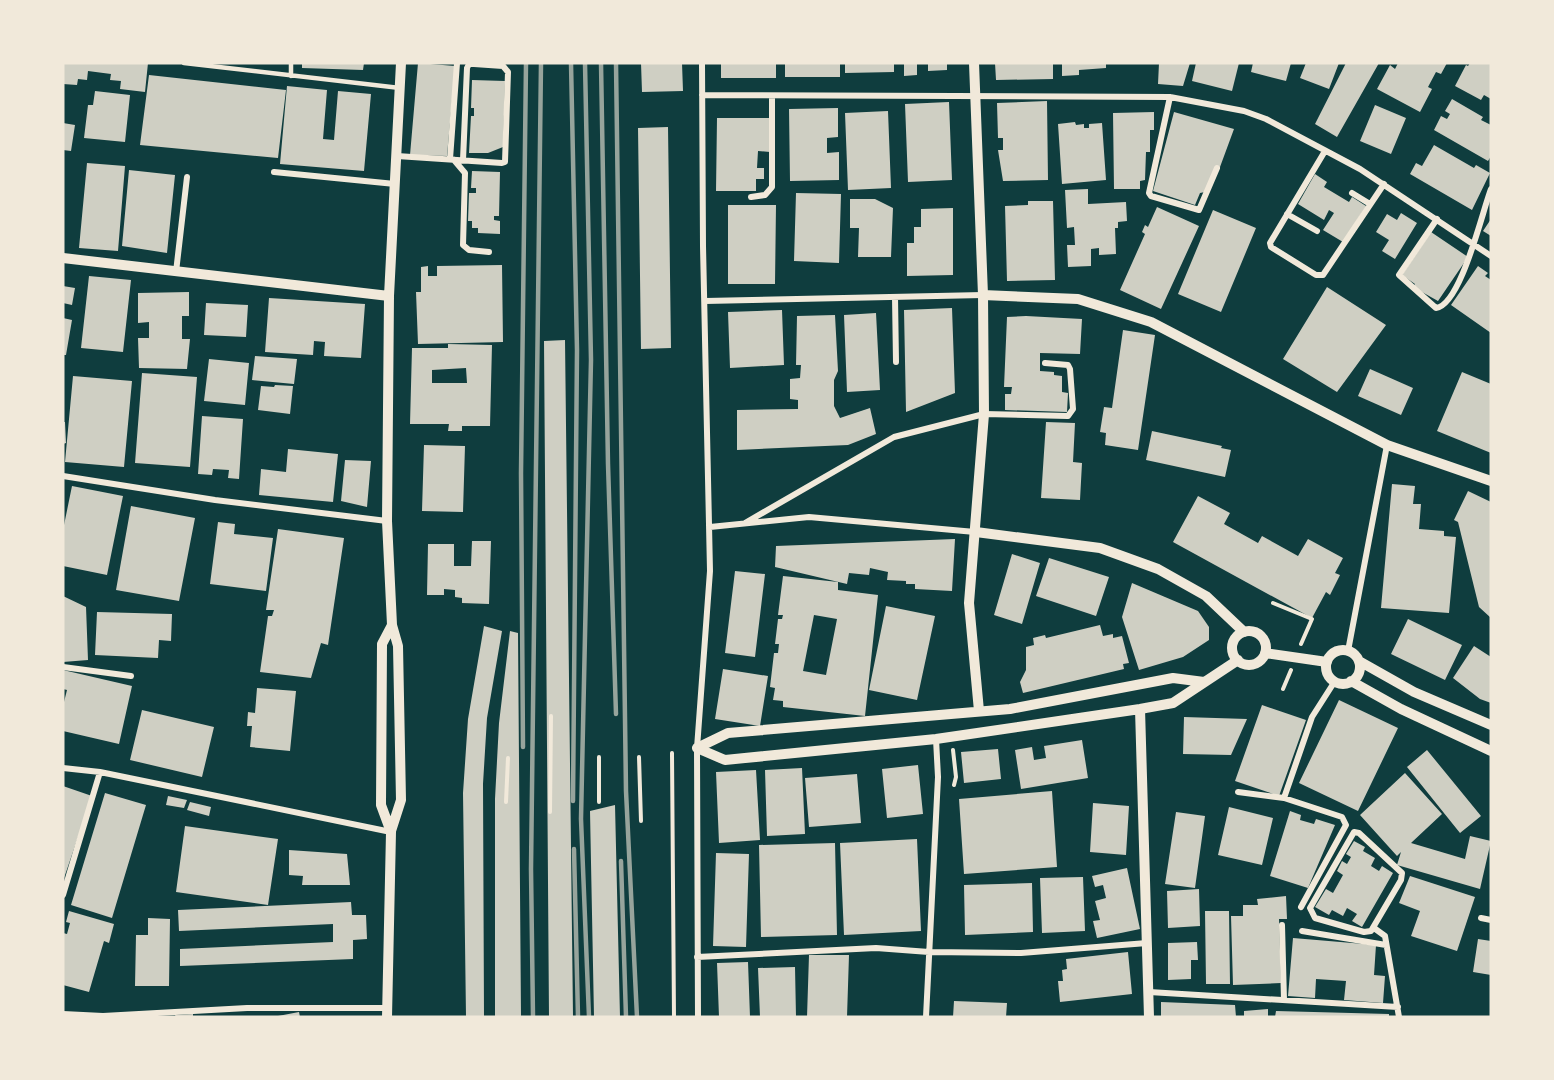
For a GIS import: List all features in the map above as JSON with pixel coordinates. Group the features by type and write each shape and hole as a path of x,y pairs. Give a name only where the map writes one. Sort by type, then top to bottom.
{"street":[{"path":"63,1014 104,1016 247,1008 387,1012 391,832 401,800 398,646 392,625 387,521 389,296 401,63"},
{"path":"458,63 452,160 465,172 463,245 469,250 489,252"},
{"path":"698,1017 697,748 710,571 702,63"},
{"path":"974,63 983,295 984,414 969,603 980,711"},
{"path":"397,156 502,163 506,159 508,72 503,66 470,64 467,68 463,160"},
{"path":"702,95 1170,97 1255,114 1383,184 1491,256"},
{"path":"751,196 765,195 772,187 772,96"},
{"path":"1170,97 1149,187 1151,196 1199,210 1217,168"},
{"path":"1325,151 1272,240 1271,247 1320,277 1383,184"},
{"path":"273,172 395,184"},
{"path":"176,272 187,177"},
{"path":"1437,219 1399,275 1436,308 1446,304 1472,255 1491,189"},
{"path":"1352,194 1370,204"},
{"path":"1287,214 1317,231"},
{"path":"63,258 389,296"},
{"path":"705,301 983,295 1078,299 1151,322 1387,445 1491,481"},
{"path":"894,297 896,362"},
{"path":"745,523 894,437 984,414 1068,416 1072,414 1068,365 1045,363"},
{"path":"1348,651 1387,445"},
{"path":"63,476 204,498 387,521"},
{"path":"710,527 809,517 976,532 1100,548 1158,570 1206,597 1244,632 1254,632 1262,638 1264,653 1257,662 1252,664 1238,660 1233,654 1233,643 1244,632"},
{"path":"391,832 381,805 381,793 382,644 392,625"},
{"path":"1327,662 1338,651 1348,651 1359,661 1414,692 1491,725"},
{"path":"1264,653 1327,662"},
{"path":"697,748 725,760 936,739 1140,709 1173,703 1238,660"},
{"path":"1351,681 1359,673 1359,661"},
{"path":"1327,662 1328,673 1335,681 1351,681 1401,710 1491,751"},
{"path":"63,667 131,676"},
{"path":"697,748 728,733 1010,709 1173,678 1204,682"},
{"path":"1284,798 1312,717 1335,681"},
{"path":"1140,709 1149,1017"},
{"path":"926,1017 938,777 936,739"},
{"path":"63,768 100,772 391,832"},
{"path":"63,895 100,772"},
{"path":"1238,792 1284,798 1342,817 1346,825 1301,907"},
{"path":"1374,928 1401,880 1402,873 1359,833 1354,832 1310,908 1311,915 1364,932 1374,928 1381,931 1386,945 1399,1017"},
{"path":"1481,918 1491,920"},
{"path":"1282,925 1284,1000"},
{"path":"1302,931 1386,945"},
{"path":"697,957 876,948 929,952 1021,953 1148,943"},
{"path":"1149,992 1398,1007"}],"lane":[{"path":"184,63 399,88"},
{"path":"291,63 291,76"}],"path":[{"path":"1273,603 1312,619"},
{"path":"550,812 551,716"},
{"path":"952,737 956,777 954,785"},
{"path":"672,753 674,1017"},
{"path":"599,757 599,802"},
{"path":"639,757 641,821"},
{"path":"506,802 508,758"}],"building":[{"path":"63,63 148,63 145,92 120,89 121,81 110,80 111,74 88,71 87,80 78,79 77,85 63,84"},
{"path":"302,63 364,63 363,70 302,68"},
{"path":"418,63 455,66 447,156 410,155"},
{"path":"641,63 682,63 683,91 642,92"},
{"path":"721,63 776,63 776,78 721,78"},
{"path":"785,63 840,63 840,77 785,77"},
{"path":"845,63 894,63 894,72 845,73"},
{"path":"904,63 917,63 917,75 904,76"},
{"path":"928,63 947,63 947,70 928,71"},
{"path":"995,63 1053,63 1053,79 996,80"},
{"path":"1062,63 1106,63 1106,68 1079,70 1079,75 1062,76"},
{"path":"1159,63 1190,63 1183,86 1158,84"},
{"path":"1196,63 1239,63 1232,91 1192,81"},
{"path":"1253,63 1291,63 1286,81 1251,72"},
{"path":"1306,63 1339,63 1329,89 1300,78"},
{"path":"1346,63 1379,63 1337,137 1315,124"},
{"path":"1398,63 1447,63 1441,74 1436,72 1428,87 1432,89 1420,112 1377,89 1390,65 1395,69"},
{"path":"1491,63 1491,99 1484,95 1481,100 1455,86 1466,65"},
{"path":"149,75 286,90 278,158 140,145"},
{"path":"472,80 505,81 503,147 488,153 469,153 471,116 474,116 474,108 471,108"},
{"path":"287,86 327,90 323,139 334,140 338,91 371,94 364,171 280,164"},
{"path":"95,91 130,95 125,142 84,138 88,105 93,105"},
{"path":"1452,99 1483,117 1481,120 1491,125 1491,156 1488,161 1434,130 1441,116 1447,119 1450,114 1445,111"},
{"path":"1047,101 1048,180 1003,181 998,150 1003,150 1003,138 998,138 997,103"},
{"path":"949,102 952,180 908,182 905,104"},
{"path":"1375,105 1406,118 1391,154 1360,141"},
{"path":"838,108 838,137 827,138 827,153 839,152 839,180 790,181 789,109"},
{"path":"888,111 891,188 848,190 845,113"},
{"path":"1154,112 1154,130 1150,130 1150,152 1146,152 1145,180 1140,181 1140,189 1114,189 1113,113"},
{"path":"1174,112 1234,129 1220,167 1216,166 1205,192 1200,193 1195,205 1153,191"},
{"path":"717,118 770,118 770,152 758,151 757,168 764,168 764,179 756,179 756,191 716,191"},
{"path":"1075,122 1076,125 1084,124 1084,128 1089,128 1089,124 1102,123 1106,180 1062,184 1058,124"},
{"path":"63,123 75,125 71,151 63,150"},
{"path":"668,127 671,348 641,349 638,128"},
{"path":"1434,145 1474,168 1476,165 1490,173 1472,210 1410,174 1416,163 1422,166"},
{"path":"87,163 125,166 118,251 79,248"},
{"path":"129,170 175,175 167,253 122,246"},
{"path":"472,171 500,172 499,216 494,216 494,220 500,221 500,234 478,233 478,228 472,228 472,221 468,221 469,193 476,193 476,188 471,188"},
{"path":"1315,174 1327,182 1324,187 1349,202 1352,197 1366,206 1343,242 1323,230 1334,213 1329,210 1324,220 1298,204"},
{"path":"1088,189 1088,204 1126,202 1127,221 1118,222 1118,228 1115,228 1116,254 1099,255 1099,248 1091,249 1091,266 1068,267 1067,245 1075,245 1074,227 1067,228 1065,190"},
{"path":"796,193 841,194 839,263 794,261"},
{"path":"850,199 875,199 893,208 891,257 858,257 859,228 850,228"},
{"path":"1028,201 1053,201 1055,280 1007,281 1005,206 1028,205"},
{"path":"728,205 776,205 775,284 728,284"},
{"path":"1157,207 1199,226 1161,309 1120,290 1145,234 1142,232 1145,225 1148,227"},
{"path":"953,208 953,275 907,276 907,243 914,243 914,227 921,227 921,209"},
{"path":"1213,210 1256,228 1221,312 1178,294"},
{"path":"1401,213 1417,223 1395,259 1382,251 1389,240 1376,232 1387,214 1397,220"},
{"path":"1491,219 1491,236 1483,231"},
{"path":"1431,232 1468,257 1438,301 1413,287 1415,284 1402,275"},
{"path":"502,265 503,342 418,344 416,292 421,292 421,267 428,266 428,276 437,276 437,266"},
{"path":"1478,266 1488,273 1485,276 1491,280 1491,333 1451,305"},
{"path":"89,276 131,280 123,352 81,348"},
{"path":"63,286 75,288 72,305 63,303"},
{"path":"1327,287 1386,325 1337,392 1283,359"},
{"path":"189,292 189,316 182,316 182,339 190,339 187,369 139,368 138,338 149,338 149,322 138,323 138,293"},
{"path":"269,298 365,304 361,358 324,356 325,342 314,341 313,355 265,352"},
{"path":"206,303 248,305 246,337 204,335"},
{"path":"952,308 955,393 906,412 904,310"},
{"path":"782,310 784,365 730,368 728,312"},
{"path":"876,313 880,390 847,392 844,315"},
{"path":"835,315 838,371 834,380 834,406 840,418 870,408 876,434 848,445 737,450 737,410 798,409 798,400 790,399 790,379 800,378 801,365 796,365 797,316"},
{"path":"1007,317 1082,319 1080,354 1040,353 1040,371 1054,372 1054,375 1062,376 1062,392 1068,393 1067,412 1005,410 1005,394 1011,394 1012,387 1004,387"},
{"path":"63,318 72,320 66,355 63,355"},
{"path":"1123,330 1155,335 1138,450 1105,445 1106,433 1100,432 1104,407 1112,408"},
{"path":"565,340 573,1017 549,1017 544,341"},
{"path":"448,344 492,345 490,426 462,426 462,431 448,431 449,424 410,424 412,348 448,348","holes":["466,368 467,383 432,383 432,370"]},
{"path":"255,356 297,359 294,384 252,380"},
{"path":"209,359 249,363 245,405 204,401"},
{"path":"1370,369 1413,388 1401,415 1358,396"},
{"path":"1462,372 1491,384 1491,453 1437,431"},
{"path":"142,373 197,377 190,467 135,463"},
{"path":"73,376 132,381 124,467 65,462"},
{"path":"275,385 293,386 290,414 258,410 261,386 274,387"},
{"path":"202,416 243,419 239,479 228,478 229,470 213,469 212,475 198,474"},
{"path":"63,422 65,422 66,443 63,444"},
{"path":"1046,422 1075,423 1073,462 1082,463 1080,500 1041,498"},
{"path":"1152,431 1231,450 1225,477 1146,460"},
{"path":"424,445 465,446 463,512 422,511"},
{"path":"288,449 338,454 333,502 259,495 261,469 286,472"},
{"path":"345,460 371,461 367,507 341,501"},
{"path":"1392,484 1415,486 1413,504 1421,504 1419,529 1444,531 1444,536 1456,537 1449,613 1381,608"},
{"path":"72,486 123,496 107,575 63,566 63,530"},
{"path":"1468,491 1491,502 1491,618 1479,607 1458,522 1454,520"},
{"path":"1198,496 1230,513 1224,524 1258,543 1262,536 1298,556 1308,539 1343,558 1335,573 1340,575 1330,595 1326,592 1312,618 1173,542"},
{"path":"131,506 195,518 179,601 116,590"},
{"path":"218,522 235,524 234,534 273,538 266,591 210,584"},
{"path":"278,529 344,538 328,645 321,643 311,678 260,672 268,616 272,616 274,610 266,610"},
{"path":"955,539 952,591 915,589 915,584 887,580 888,572 870,568 869,575 849,573 847,584 775,567 776,546"},
{"path":"472,541 491,541 489,604 462,603 462,598 455,597 455,590 444,589 444,595 427,595 428,544 454,544 454,566 471,566"},
{"path":"1012,554 1040,563 1022,624 994,615"},
{"path":"1049,558 1109,577 1096,616 1036,596"},
{"path":"735,571 765,574 755,657 725,653"},
{"path":"783,576 838,582 838,590 878,595 865,716 783,707 783,701 773,700 775,688 770,687 774,653 778,653 779,644 775,644 778,619 782,619 783,615 778,615","holes":["814,615 837,619 826,675 803,671"]},
{"path":"1132,583 1198,611 1209,627 1209,640 1183,657 1139,670 1122,617"},
{"path":"63,596 86,607 88,660 63,662"},
{"path":"886,606 935,616 917,700 869,690"},
{"path":"97,612 172,614 171,641 159,640 158,658 95,655"},
{"path":"1408,619 1462,645 1445,680 1391,654"},
{"path":"1100,625 1103,636 1113,634 1113,638 1122,636 1129,663 1123,664 1124,669 1023,693 1020,682 1026,670 1026,647 1034,645 1033,638 1045,635 1046,638"},
{"path":"484,626 502,631 487,718 483,784 484,1017 466,1017 463,793 468,719"},
{"path":"510,631 518,633 521,1017 495,1017 495,799 499,723"},
{"path":"1474,646 1491,657 1491,703 1480,699 1453,678"},
{"path":"723,669 768,676 760,726 715,719"},
{"path":"63,670 132,686 119,744 63,731 63,706 67,690 63,689"},
{"path":"257,688 296,691 290,751 250,747 252,726 247,726 248,712 255,713"},
{"path":"1339,700 1398,728 1358,811 1299,783"},
{"path":"1262,705 1306,720 1279,796 1235,781"},
{"path":"142,710 214,727 202,777 130,760"},
{"path":"1184,717 1247,719 1231,755 1183,754"},
{"path":"1082,740 1088,778 1021,789 1015,750 1032,747 1034,760 1046,758 1044,746"},
{"path":"998,749 1001,779 964,783 961,752"},
{"path":"1427,750 1481,816 1460,833 1407,767"},
{"path":"918,765 923,814 887,818 882,769"},
{"path":"802,768 805,834 767,836 765,770"},
{"path":"756,770 760,840 719,843 716,772"},
{"path":"1405,773 1442,814 1411,843 1465,859 1470,836 1491,841 1480,889 1397,865 1401,852 1397,856 1360,815"},
{"path":"857,774 861,823 809,827 805,778"},
{"path":"63,786 92,796 63,881"},
{"path":"1052,791 1057,867 964,874 959,799"},
{"path":"105,793 146,805 112,918 71,905"},
{"path":"168,796 187,800 184,808 166,805"},
{"path":"190,802 211,807 209,816 187,810"},
{"path":"1093,803 1129,806 1126,855 1090,852"},
{"path":"615,805 620,1017 594,1017 590,811"},
{"path":"1229,807 1273,818 1262,865 1218,855"},
{"path":"1290,811 1301,815 1300,820 1314,824 1316,819 1335,825 1308,888 1270,876"},
{"path":"1176,812 1205,816 1195,888 1165,884"},
{"path":"185,826 278,839 268,905 176,892"},
{"path":"917,839 921,931 844,935 840,843"},
{"path":"1354,841 1365,847 1363,851 1375,858 1371,866 1379,871 1382,866 1393,873 1362,927 1352,921 1357,914 1347,908 1343,916 1332,910 1329,915 1315,907 1326,889 1333,893 1343,875 1337,871 1342,861 1347,864 1351,857 1346,854"},
{"path":"835,843 837,935 761,937 759,845"},
{"path":"289,850 347,854 350,885 302,885 303,876 289,875"},
{"path":"716,853 749,854 746,947 713,946"},
{"path":"1127,868 1140,929 1097,938 1093,921 1100,920 1095,901 1106,898 1103,885 1095,887 1092,876"},
{"path":"1410,876 1475,897 1457,951 1411,936 1420,911 1399,903"},
{"path":"1083,877 1085,931 1042,933 1040,878"},
{"path":"1032,883 1033,932 965,935 964,885"},
{"path":"1199,889 1200,926 1168,928 1167,891"},
{"path":"1286,896 1287,919 1279,919 1281,983 1233,985 1231,916 1243,916 1243,905 1258,905 1257,899"},
{"path":"351,902 352,915 366,915 367,939 353,940 353,959 180,966 180,949 333,942 333,924 179,931 178,910"},
{"path":"69,911 114,924 109,943 104,941 89,992 63,985 63,933 67,934 70,923 66,922"},
{"path":"1205,911 1229,911 1230,984 1206,984"},
{"path":"148,918 170,919 169,986 135,986 136,935 148,935"},
{"path":"1293,938 1376,945 1374,975 1385,976 1383,1003 1344,1000 1346,981 1316,979 1315,998 1288,996"},
{"path":"1478,939 1491,941 1491,975 1473,972"},
{"path":"1197,942 1198,960 1191,960 1191,979 1168,980 1168,943"},
{"path":"1128,952 1132,994 1060,1002 1058,981 1063,981 1062,970 1067,969 1066,959"},
{"path":"809,955 849,955 847,1017 807,1017"},
{"path":"748,962 750,1017 719,1017 717,963"},
{"path":"795,967 796,1017 760,1017 758,968"},
{"path":"954,1001 1007,1003 1006,1017 953,1017"},
{"path":"1161,1002 1235,1005 1236,1017 1161,1017"},
{"path":"1268,1009 1268,1017 1244,1017 1244,1011"},
{"path":"1276,1011 1389,1014 1389,1017 1275,1017"},
{"path":"299,1012 300,1017 278,1017 278,1016"},
{"path":"193,1014 193,1017 176,1017 175,1015"}],"railway":[{"path":"523,747 521,473 526,63"},
{"path":"533,1017 531,869 541,63"},
{"path":"571,63 577,350 573,801"},
{"path":"585,63 591,360 581,819 589,1017"},
{"path":"601,63 608,464 616,714"},
{"path":"616,63 626,791 637,1017"},
{"path":"574,849 578,1017"},
{"path":"621,861 626,1017"}]}
